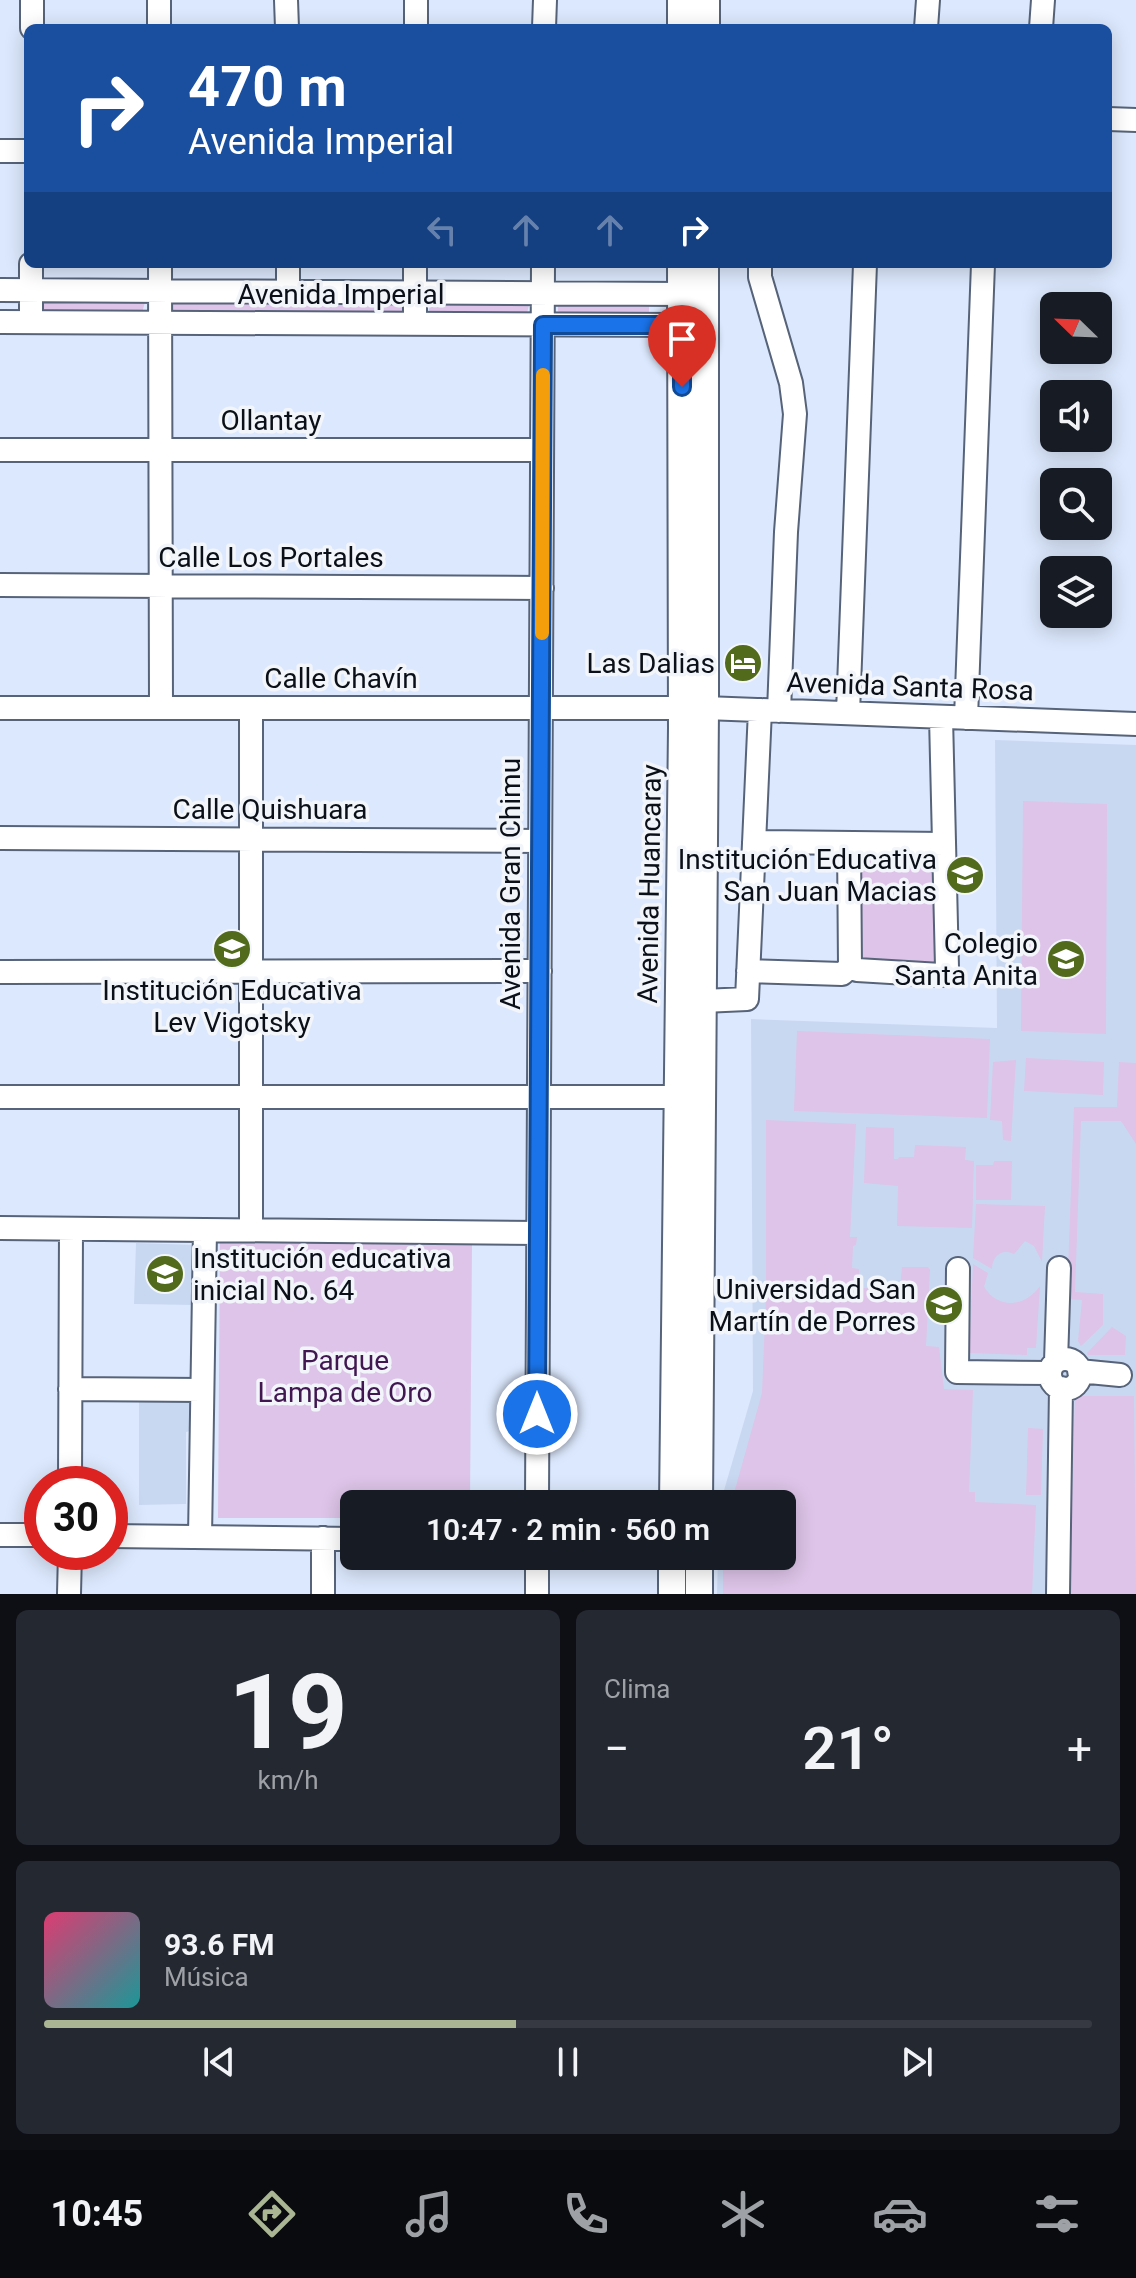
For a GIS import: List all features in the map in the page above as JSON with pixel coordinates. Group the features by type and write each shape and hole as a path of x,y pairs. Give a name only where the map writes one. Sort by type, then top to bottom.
{"main road":[{"path":"681,0 681,24"},
{"path":"706,0 706,24"},
{"name":"Avenida Huancaray","path":"681,268 703,1001 699,1490"},
{"name":"Avenida Huancaray","path":"673,1490 678,1097 694,708 705,268"},
{"path":"672,1570 672,1594"},
{"path":"699,1570 699,1594"}],"street":[{"path":"32,0 32,24"},
{"path":"159,0 159,24"},
{"path":"286,0 287,24"},
{"path":"416,0 416,24"},
{"path":"544,24 545,0"},
{"path":"926,24 928,0"},
{"path":"1041,24 1043,0"},
{"path":"1112,119 1136,120"},
{"path":"0,151 24,151"},
{"path":"31,268 31,322"},
{"path":"160,268 161,708"},
{"path":"288,268 288,292"},
{"path":"415,268 415,324"},
{"name":"Avenida Gran Chimu","path":"537,1490 543,268"},
{"path":"703,1001 747,999 754,842 786,532 795,414 791,383 760,268"},
{"path":"848,713 865,268"},
{"path":"966,718 983,268"},
{"name":"Avenida Imperial","path":"0,290 682,294"},
{"name":"Avenida Imperial","path":"0,322 682,325"},
{"name":"Ollantay","path":"0,450 542,450"},
{"name":"Calle Los Portales","path":"0,585 542,588"},
{"name":"Calle Chavín","path":"0,708 694,708"},
{"path":"251,708 251,1230"},
{"name":"Avenida Santa Rosa","path":"694,708 1136,724"},
{"path":"850,967 941,975 947,967 941,717"},
{"name":"Calle Quishuara","path":"0,838 540,841"},
{"path":"754,842 944,844"},
{"path":"748,971 842,974 850,967 849,843"},
{"path":"0,972 540,971"},
{"path":"0,1097 678,1097"},
{"path":"0,1228 538,1233"},
{"path":"70,1466 71,1229"},
{"path":"200,1537 205,1230"},
{"path":"1058,1594 1056,1374 1059,1268"},
{"path":"958,1269 957,1372 1056,1374"},
{"path":"1056,1374 1062,1359 1071,1360 1079,1371 1120,1375"},
{"path":"70,1389 202,1390"},
{"path":"0,1535 24,1535"},
{"path":"128,1536 340,1539"},
{"path":"323,1538 323,1594"},
{"path":"69,1594 70,1570"},
{"path":"537,1570 537,1594"}],"shaded area":[{"name":"Universidad San Martín de Porres","path":"995,740 1136,745 1136,1594 717,1594 718,1570 796,1570 796,1490 724,1490 753,1391 751,1019 997,1028"},
{"name":"Institución educativa inicial No. 64","path":"136,1243 196,1245 194,1305 134,1304"},
{"path":"139,1402 190,1402 190,1431 186,1432 186,1504 139,1505"}],"green space":[{"path":"174,296 406,300 401,314 174,313 169,309"},
{"path":"143,299 142,313 45,312 42,307 43,300"},
{"path":"649,299 649,315 563,314 558,311 558,303"},
{"path":"530,301 527,313 433,314 429,310 430,302"},
{"path":"1023,801 1107,804 1106,1034 1021,1031"},
{"path":"938,853 943,959 933,967 860,961 857,855"},
{"path":"797,1031 990,1039 987,1118 794,1111"},
{"path":"1026,1058 1104,1062 1103,1095 1024,1091"},
{"path":"1016,1060 1011,1141 1003,1140 1002,1121 990,1120 993,1062"},
{"path":"1119,1062 1136,1063 1136,1144 1121,1121 1081,1121 1075,1292 1103,1294 1103,1325 1081,1346 1078,1341 1082,1300 1067,1299 1074,1107 1117,1107"},
{"path":"766,1120 856,1124 850,1237 857,1237 853,1246 852,1268 859,1269 859,1288 900,1289 902,1267 928,1267 930,1270 926,1346 939,1347 944,1389 973,1390 969,1492 975,1492 975,1502 1036,1505 1032,1594 723,1594 723,1570 796,1570 796,1490 735,1490 762,1393 766,1297 845,1297 766,1295"},
{"path":"866,1127 894,1128 894,1159 914,1157 915,1145 966,1147 965,1160 974,1161 972,1228 897,1226 898,1186 864,1183"},
{"path":"994,1161 1012,1161 1011,1200 976,1200 976,1165 993,1165"},
{"path":"976,1204 1045,1206 1042,1262 1034,1246 1025,1241 1014,1254 998,1254 992,1269 973,1258"},
{"name":"Parque Lampa de Oro","path":"220,1241 472,1242 470,1490 340,1490 340,1518 218,1518"},
{"path":"973,1264 988,1273 984,1287 997,1300 1020,1302 1040,1286 1036,1348 1027,1348 1027,1355 969,1353"},
{"path":"1112,1327 1126,1336 1125,1355 1088,1355 1087,1353"},
{"path":"1075,1396 1134,1396 1136,1594 1069,1594"},
{"path":"1028,1428 1043,1429 1041,1495 1026,1495"}],"slow traffic":[{"path":"542,633 543,375"}],"place":[{"name":"Las Dalias","path":"743,663"},
{"name":"Institución Educativa San Juan Macias","path":"965,875"},
{"name":"Institución Educativa Lev Vigotsky","path":"232,949"},
{"name":"Colegio Santa Anita","path":"1066,959"},
{"name":"Institución educativa inicial No. 64","path":"165,1274"},
{"name":"Universidad San Martín de Porres","path":"944,1305"}],"route":[{"path":"537,1414 543,325 682,325 682,387"}]}
